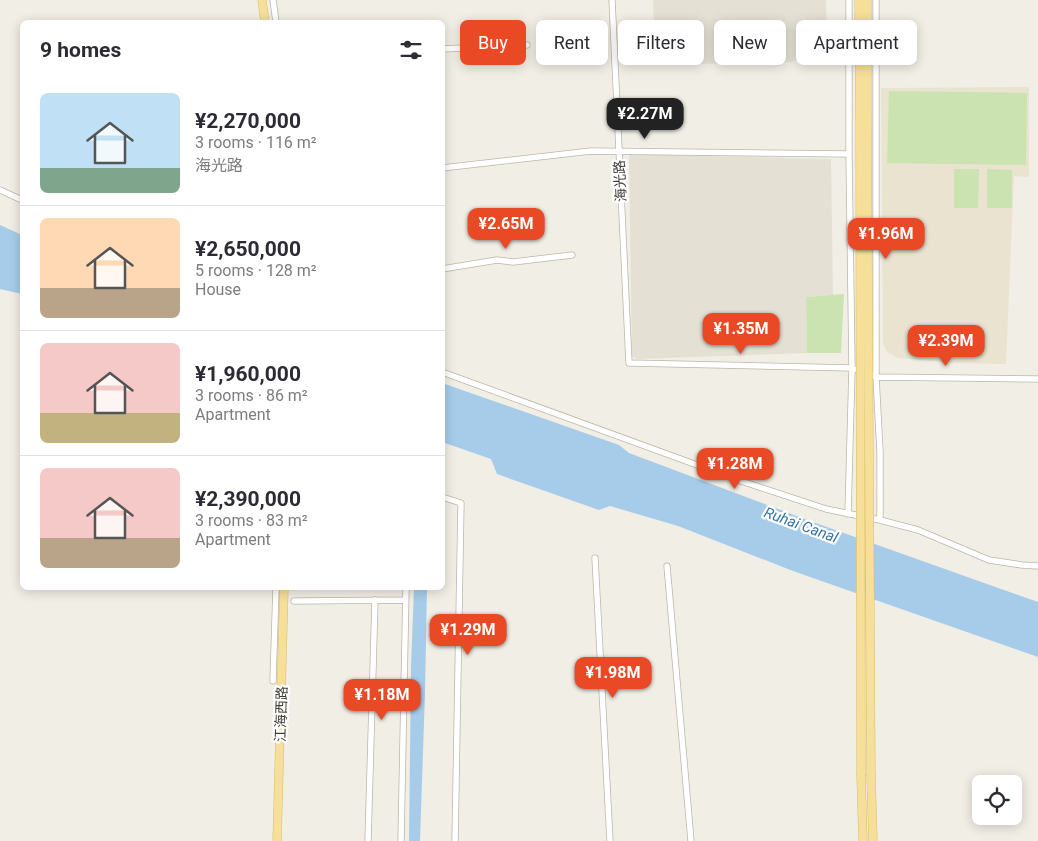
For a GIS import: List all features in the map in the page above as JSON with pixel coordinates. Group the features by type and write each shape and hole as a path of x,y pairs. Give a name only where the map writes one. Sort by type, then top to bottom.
{"main road":[{"path":"262,0 266,20"},
{"path":"859,0 864,117 873,841"},
{"path":"863,841 861,776 864,117 867,0"},
{"name":"江海西路","path":"277,841 284,590"}],"street":[{"path":"273,0 276,20"},
{"name":"海光路","path":"612,0 629,363 852,368"},
{"path":"848,514 852,368 849,0"},
{"path":"876,0 876,377 880,452 880,520"},
{"path":"445,49 527,45"},
{"path":"445,168 590,151 619,150 849,154"},
{"path":"0,190 20,199"},
{"path":"445,268 497,260 513,262 572,255"},
{"path":"852,368 876,377 1038,379"},
{"path":"445,373 741,481 826,509 918,530 989,560 1038,566"},
{"path":"445,497 462,503 455,841"},
{"path":"595,558 610,841"},
{"path":"667,566 690,841"},
{"path":"273,681 276,590"},
{"path":"401,841 406,590"},
{"path":"368,841 375,600"},
{"path":"294,601 405,600"}],"shaded area":[{"path":"653,0 826,0 826,20 796,20 796,60 792,62 786,62 786,20 714,20 714,64 704,64 704,20 654,20"},
{"path":"1029,87 1029,177 1014,176 1006,364 955,363 898,358 887,352 883,344 881,88"},
{"path":"629,154 831,159 833,295 806,297 807,353 637,359 632,356"}],"green space":[{"path":"889,91 1027,93 1026,165 887,163"},
{"path":"954,169 979,169 978,208 954,208"},
{"path":"987,169 1012,170 1012,208 987,208"},
{"path":"844,294 841,353 807,353 806,297"}],"water":[{"path":"0,225 20,234 20,294 0,289"},
{"name":"Ruhai Canal","path":"445,384 619,445 629,453 810,521 1038,602 1038,657 793,571 678,526 610,506 599,510 497,474 491,459 445,443"},
{"path":"414,590 427,590 420,841 409,841"}]}
